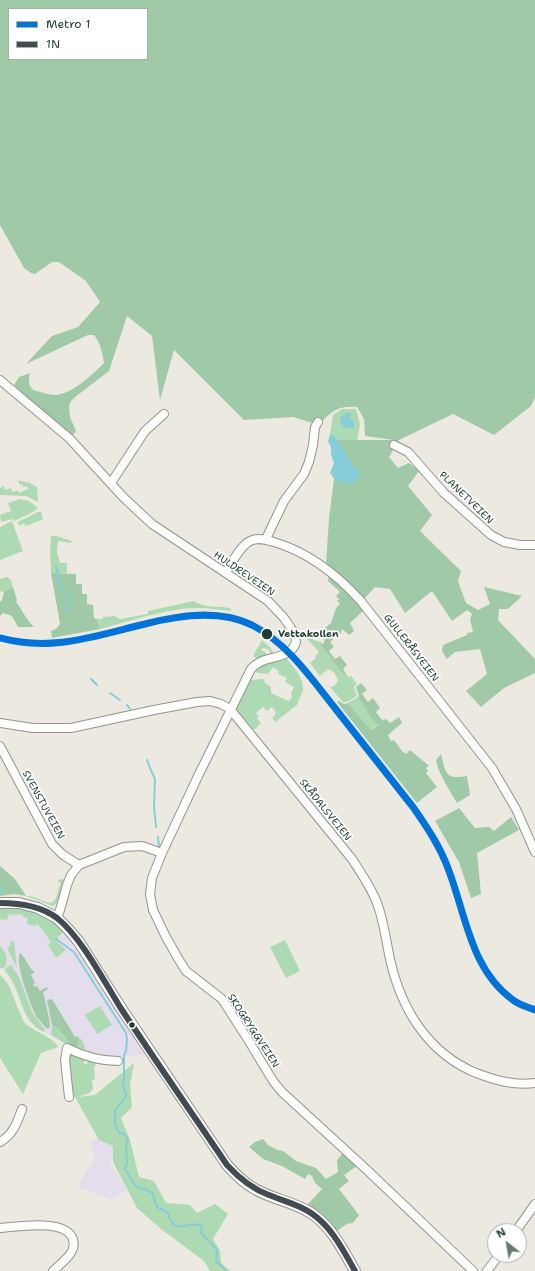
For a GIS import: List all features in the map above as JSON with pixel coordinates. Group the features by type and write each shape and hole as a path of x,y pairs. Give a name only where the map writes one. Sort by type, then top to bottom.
{"main road":[{"path":"0,904 18,903 32,905 57,918 68,929 79,942 121,1008 228,1165 251,1187 305,1210 322,1221 335,1237 355,1271"}],"street":[{"name":"HULDREVEIEN","path":"0,380 66,435 124,498 152,524 268,601 284,618 297,638 295,646 282,656 263,660 254,665 230,709"},
{"path":"111,483 145,431 164,414"},
{"path":"226,572 245,545 255,539 266,539 281,506 304,474 310,456 315,427 318,422"},
{"name":"PLANETVEIEN","path":"394,445 408,452 444,493 491,535 504,542 520,545 535,545"},
{"name":"GULLERÅSVEIEN","path":"266,539 289,547 315,561 334,575 360,600 492,768 516,809 535,852"},
{"name":"SKÅDALSVEIEN","path":"0,723 33,728 71,728 197,702 210,701 221,704 230,709 352,859 365,878 379,910 399,990 404,1003 421,1030 444,1054 460,1065 490,1078 509,1083 535,1083"},
{"name":"SKOGRYGGVEIEN","path":"230,709 162,853 152,878 150,886 152,904 166,937 186,971 222,999 282,1092 368,1170 473,1271"},
{"name":"SVENSTUVEIEN","path":"0,746 52,844 63,855 79,865"},
{"path":"57,918 71,875 79,865 124,847 142,846 162,853"},
{"path":"70,1097 65,1060 67,1048 88,1057 103,1061 118,1061"},
{"path":"0,1142 12,1132 22,1109"},
{"path":"522,1223 535,1204"},
{"path":"0,1228 47,1225 61,1228 68,1232 72,1237 74,1244 73,1248 69,1255 53,1271"}],"shaded area":[{"path":"0,908 60,927 74,943 136,1039 144,1054 110,1057 95,1055 66,1044 30,1022 25,1014 19,993 13,982 7,973 0,968"},
{"path":"108,1130 119,1146 110,1162 127,1190 112,1200 78,1187 80,1181 95,1157 90,1143"}],"green space":[{"path":"0,0 535,0 535,397 531,406 494,435 453,414 399,440 389,457 398,468 409,463 419,471 408,486 432,515 420,531 461,571 458,581 466,603 478,610 490,604 484,587 522,596 508,609 499,609 498,620 535,659 535,673 504,688 481,707 466,691 487,674 480,649 455,652 447,659 442,651 443,645 467,635 467,633 473,632 470,619 472,614 467,610 452,621 432,591 405,613 390,589 375,587 364,599 326,564 329,518 339,440 394,440 365,436 364,419 357,407 345,407 335,410 319,425 293,417 244,420 174,350 160,400 152,336 127,316 109,371 79,394 69,405 70,417 76,431 72,436 60,427 14,385 19,377 30,373 29,384 33,390 50,395 61,394 75,388 99,368 104,363 100,345 94,335 88,335 26,364 52,336 78,327 100,302 86,281 59,262 52,262 35,274 24,268 0,225"},
{"path":"342,409 356,409 360,424 353,466 335,436 330,434 333,415"},
{"path":"18,480 30,483 37,487 38,502 26,496 0,495 0,488 4,486 5,490 11,488 12,492 18,490 19,493 28,489 27,486 23,487 22,484 20,485"},
{"path":"20,499 29,501 38,508 14,521 12,519 1,522 0,515 11,511 8,503"},
{"path":"41,512 43,519 26,526 24,523 19,526 18,522"},
{"path":"12,521 23,551 0,560 0,527"},
{"path":"51,536 72,541 71,543 58,541 57,552 60,563 67,563 67,573 51,573"},
{"path":"51,573 76,574 76,584 82,584 82,594 87,594 87,604 93,605 94,618 97,619 100,629 52,638 51,631 56,629 60,624"},
{"path":"329,574 365,609 350,623 354,631 349,635 342,629 341,633 330,642 334,647 329,651 335,659 340,656 347,665 343,669 347,675 341,672 318,641 323,644 324,643 325,636 328,631 325,628 331,623 336,608 340,604 337,601 339,599 336,596 340,592 328,581"},
{"path":"7,577 11,580 13,587 4,592 0,591 0,579"},
{"path":"13,587 17,600 16,602 28,621 34,627 18,627 12,616 3,613 0,616 0,602 4,592"},
{"path":"194,601 207,606 231,608 230,611 199,608 174,610 100,629 97,619 114,616 120,619 148,614 148,611"},
{"path":"311,635 313,640 318,641 341,672 349,677 351,676 357,684 354,687 357,696 347,702 343,702 329,686 332,687 338,680 334,672 328,669 320,676 310,663 316,658 315,656 319,652 307,639"},
{"path":"262,640 270,647 274,655 271,654 268,649 262,648 261,650 265,652 267,656 258,659 253,656"},
{"path":"286,658 297,672 303,685 303,691 298,704 274,723 275,721 272,718 276,712 272,707 267,711 263,707 256,713 259,716 257,718 261,723 254,730 236,707 250,680 265,680 264,682 271,687 271,693 288,701 290,700 294,687 285,682 287,678 278,674 279,671 273,667 268,674 258,673 255,671 255,668 258,665"},
{"path":"361,683 367,690 362,694 368,702 373,698 380,708 376,712 382,720 386,719 390,723 399,717 402,723 388,735 391,741 394,740 406,754 410,750 429,766 426,768 428,771 426,773 437,787 417,803 337,702 339,701 344,704 348,703 371,730 378,725 358,697 356,687"},
{"path":"358,697 378,724 371,730 348,703"},
{"path":"441,754 444,766 450,776 467,776 470,795 457,803 437,765 436,760"},
{"path":"459,808 475,828 489,827 494,831 511,817 519,830 477,853 481,894 471,898 459,862 435,821"},
{"path":"0,866 15,879 26,896 15,894 0,896"},
{"path":"58,880 65,880 61,895 58,902 52,906 25,896 31,896 51,903 57,896 59,886 61,885"},
{"path":"9,907 26,909 42,915 50,920 64,931 55,940 66,950 56,958 48,945 51,942 38,924 34,926 27,924 28,918 23,917 23,915 9,914 7,920 0,919 0,908"},
{"path":"285,940 300,971 286,978 270,947"},
{"path":"11,941 14,941 17,968 7,948 10,947"},
{"path":"0,946 7,958 5,967 2,968 0,968"},
{"path":"20,953 35,972 31,975 35,983 33,984 35,987 37,986 40,991 47,987 48,989 43,992 49,1018 50,1027 48,1029 36,1016 27,994 19,966"},
{"path":"11,965 19,977 32,1012 45,1030 44,1032 30,1021 25,1013 15,987 5,971 6,968"},
{"path":"0,975 9,987 24,1022 53,1041 58,1047 41,1053 23,1094 0,1058"},
{"path":"52,999 75,1037 77,1036 79,1041 76,1048 59,1029 52,1025 47,1000"},
{"path":"100,1006 112,1025 97,1034 85,1015"},
{"path":"52,1025 79,1042 77,1036 79,1037 84,1044 84,1050 82,1051 66,1044 51,1035"},
{"path":"71,1054 85,1059 84,1064 87,1064 88,1060 95,1062 96,1064 94,1067 95,1079 92,1080 93,1089 89,1093 78,1097 95,1095 134,1063 130,1085 132,1107 121,1118 130,1140 139,1177 154,1181 166,1203 190,1205 197,1213 215,1204 228,1214 213,1239 220,1251 221,1263 230,1271 210,1271 204,1261 161,1229 137,1208 113,1162 113,1146 99,1140 75,1097 72,1097 67,1058"},
{"path":"263,1139 268,1145 283,1151 296,1161 316,1168 326,1179 338,1172 337,1160 342,1154 345,1153 357,1166 344,1175 349,1181 339,1189 359,1215 353,1223 347,1224 337,1231 323,1216 307,1205 322,1189 315,1183 312,1176 308,1174 305,1179 282,1166 263,1159 249,1147 255,1142"}],"water":[{"path":"349,412 351,415 350,419 355,424 353,428 345,428 340,423 341,416"},
{"path":"330,434 335,436 353,466 360,470 360,475 353,484 336,481 330,473 334,463 331,455 331,447 328,442"}],"waterway":[{"path":"56,566 61,588 69,596 67,612"},
{"path":"91,679 97,685"},
{"path":"110,693 120,700"},
{"path":"127,705 130,709"},
{"path":"147,760 155,779 154,807 156,827"},
{"path":"158,837 159,846"},
{"path":"0,886 1,894"},
{"path":"56,939 74,952 126,1033 127,1039 126,1051 124,1055 123,1085 126,1094 125,1098 115,1110 115,1124 119,1133 124,1134 128,1140 126,1147 127,1163 125,1169 137,1187 147,1190 153,1194 157,1207 168,1213 174,1224 177,1226 195,1224 201,1225 201,1233 217,1250 216,1261 226,1271"}],"metro line":[{"name":"1","path":"0,638 19,642 56,643 73,641 171,618 213,615 239,620 252,625 278,642 300,664 413,807 423,822 446,862 472,941 488,974 499,988 513,1000 521,1005 535,1010"}],"transit line":[{"name":"1N","path":"0,903 37,908 51,914 66,926 75,936 120,1007 227,1165 241,1179 257,1190 301,1207 311,1213 331,1232 355,1271"}],"place":[{"name":"Vettakollen","path":"267,634"}]}
